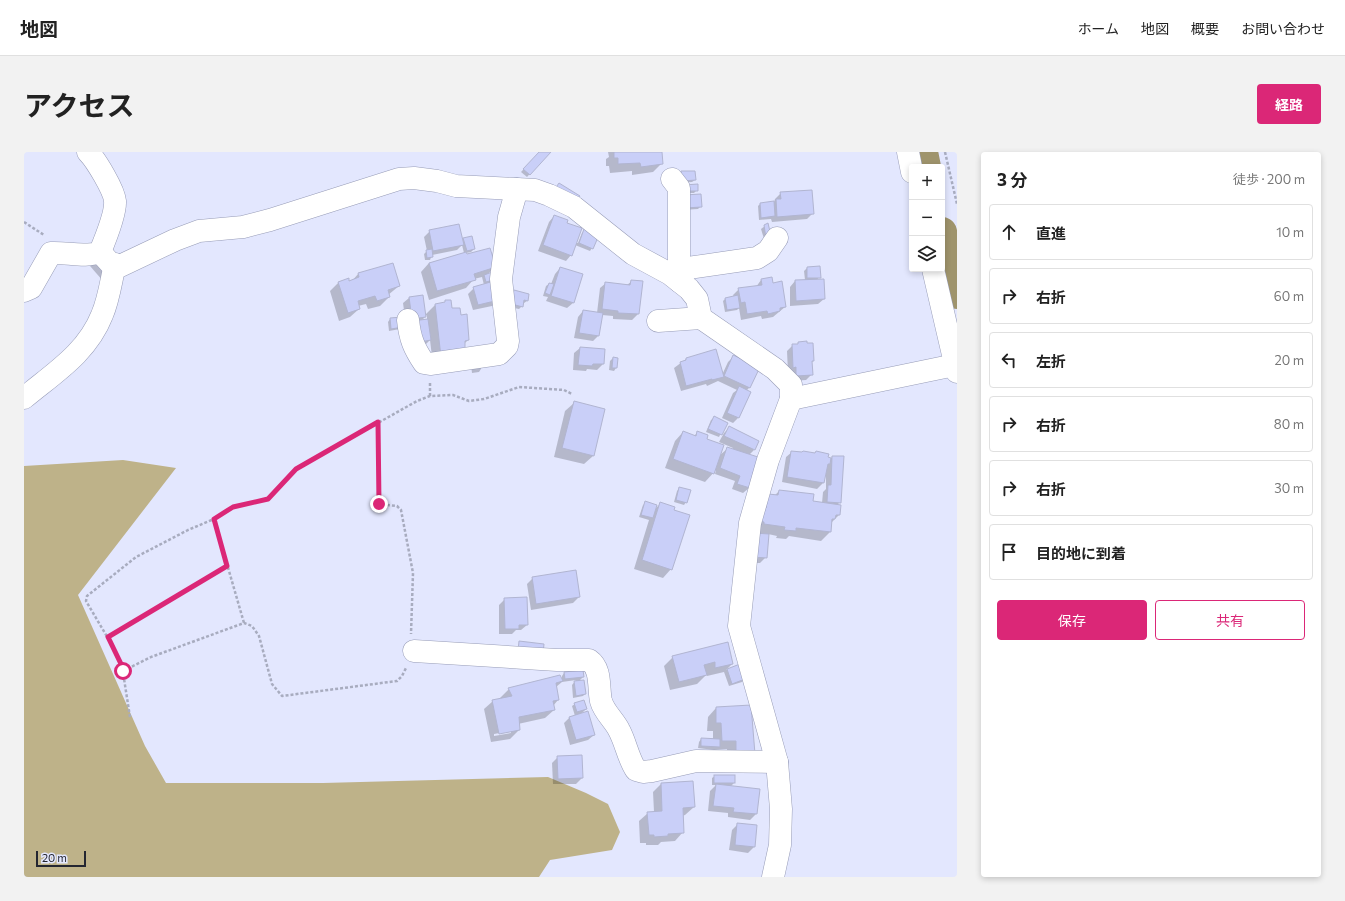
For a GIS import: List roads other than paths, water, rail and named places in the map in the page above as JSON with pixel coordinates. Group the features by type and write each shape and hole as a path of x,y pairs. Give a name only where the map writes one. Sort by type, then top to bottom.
{"street":[{"path":"24,398 69,363 88,342 102,315 111,223 115,201 108,183 93,156 88,152"},
{"path":"908,152 910,164"},
{"path":"24,291 31,288 51,253 93,255 108,258 120,266 175,240 199,231 250,226 400,179 414,178 437,181 456,186 535,190 574,207 633,254 670,274 689,289 697,299 701,318"},
{"path":"672,179 679,188 679,281"},
{"path":"408,320 409,336 424,363 430,364 499,354 507,346 508,340 501,279 509,217 517,189"},
{"path":"679,281 688,268 757,258 768,251 777,238"},
{"path":"791,399 956,368 948,295 935,272"},
{"path":"658,321 701,318 775,369 791,385 791,399 768,460 750,523 739,626 777,762 781,809 780,845 773,877"},
{"path":"414,651 556,660 589,660 593,663 597,670 601,700 604,709 620,731 630,762 636,770 643,772 652,771 696,761 777,762"}],"waterway":[{"path":"923,152 925,164"},
{"path":"943,236 957,294"}]}
